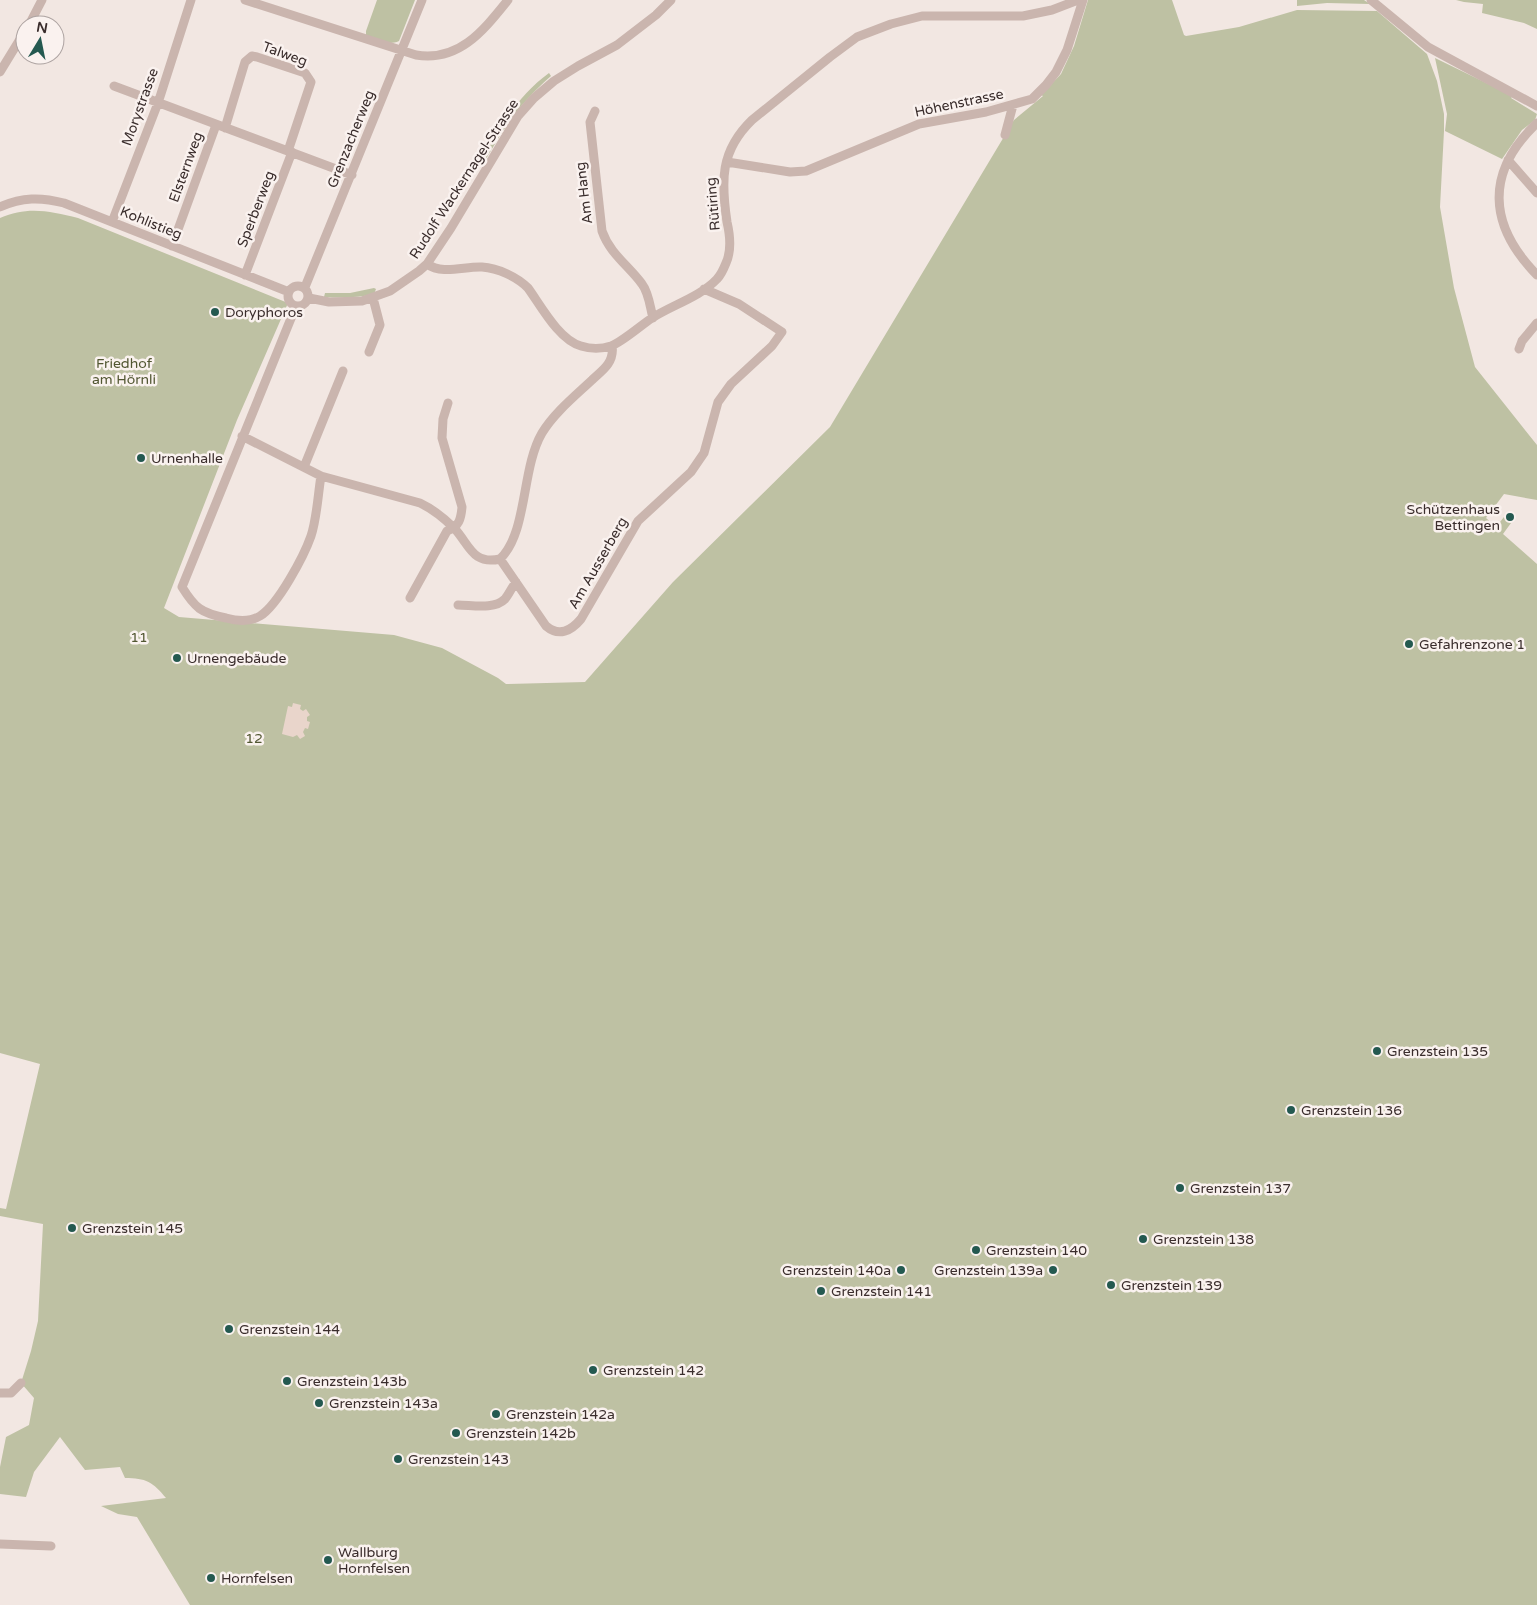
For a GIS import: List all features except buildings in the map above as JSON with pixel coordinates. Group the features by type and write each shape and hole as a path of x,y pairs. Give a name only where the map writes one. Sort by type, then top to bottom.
{"street":[{"path":"34,15 42,0"},
{"name":"Morystrasse","path":"112,222 158,102 191,0"},
{"path":"245,0 416,55 427,56 449,54 469,41 486,26 508,0"},
{"name":"Grenzacherweg","path":"305,287 422,0"},
{"name":"Rudolf Wackernagel-Strasse","path":"309,298 338,302 362,301 373,298 397,286 428,264 518,116 534,98 554,81 617,46 656,15 671,0"},
{"name":"Rütiring","path":"612,346 653,318 718,279 727,262 730,250 730,235 723,194 723,173 735,140 752,120 830,57 858,37 891,24 922,16 1023,16 1052,10 1078,0"},
{"name":"Höhenstrasse","path":"727,162 790,172 806,171 919,124 986,112 1032,99 1056,72 1067,50 1083,0"},
{"path":"1371,0 1428,47 1537,106"},
{"path":"0,72 4,59 15,44"},
{"name":"Talweg","path":"221,126 248,58 252,56 257,57 304,73 311,82 290,152"},
{"path":"114,86 352,175"},
{"path":"1005,135 1013,105"},
{"name":"Am Hang","path":"595,111 590,122 602,231 621,262 642,284 646,291 653,318"},
{"path":"1537,123 1514,147 1500,183 1500,208 1507,235 1522,259 1537,275"},
{"name":"Elsternweg","path":"172,246 221,126"},
{"name":"Sperberweg","path":"245,275 290,152"},
{"path":"1508,160 1537,192"},
{"name":"Kohlistieg","path":"0,207 25,199 52,200 289,292"},
{"path":"242,436 321,476 420,503 430,508 454,529 475,556 483,560 492,561 500,559 510,548 516,533 532,459 542,434 555,416 608,365 613,352 612,346 598,348 582,347 568,341 522,282 497,270 482,267 441,269 428,264"},
{"path":"295,286 305,287 309,298 302,305 296,306 289,299 289,292 295,286"},
{"name":"Am Ausserberg","path":"500,559 546,626 552,631 560,632 568,631 576,626 638,521 691,472 704,453 718,402 731,384 772,346 782,332 739,304 704,289"},
{"path":"369,352 380,325 373,298"},
{"path":"296,306 182,587 197,608 212,616 244,620 259,616 270,607 293,574 311,536 321,476"},
{"path":"1521,345 1537,324"},
{"path":"304,467 343,371"},
{"path":"410,598 447,531 454,529 460,520 462,506 442,438 443,419 448,403"},
{"path":"458,605 490,606 498,604 505,599 516,582"},
{"path":"0,1393 11,1393 21,1383"},
{"path":"0,1544 51,1546"}],"green space":[{"path":"377,0 415,0 399,41 387,43 366,37 366,31"},
{"path":"1088,0 1172,0 1184,35 1186,36 1239,27 1297,10 1377,11 1427,54 1437,81 1444,114 1440,207 1454,288 1475,367 1537,445 1537,500 1504,494 1486,518 1496,527 1504,517 1511,523 1503,534 1537,564 1537,1605 190,1605 137,1517 118,1514 101,1506 166,1498 148,1482 125,1478 120,1467 85,1470 60,1437 34,1472 26,1497 0,1494 0,1467 6,1437 29,1425 34,1398 21,1383 38,1321 43,1224 0,1216 0,1208 6,1209 40,1064 0,1053 0,218 20,212 39,211 78,218 288,303 237,420 164,608 179,617 394,635 442,648 506,684 585,682 673,582 830,427 1014,120 1043,96 1041,95 1061,74 1074,46"},
{"path":"1297,0 1364,0 1370,4 1327,3 1297,6"},
{"path":"1456,0 1537,0 1537,29 1524,23 1482,13 1483,4"},
{"path":"1435,58 1513,96 1511,98 1537,114 1535,120 1522,130 1502,159 1445,131 1447,114"},
{"path":"549,73 551,76 530,96 513,117 483,164 479,162 518,103 527,92"},
{"path":"376,289 374,294 324,297 325,293 350,293"}],"shaded area":[{"path":"293,703 301,705 300,709 303,711 306,709 310,715 307,717 307,721 310,722 308,729 305,728 303,732 305,736 300,739 297,735 293,737 282,734 288,706 292,707"}],"place":[{"name":"Doryphoros","path":"215,312"},
{"name":"Urnenhalle","path":"141,458"},
{"name":"Schützenhaus Bettingen","path":"1510,517"},
{"name":"Gefahrenzone 1","path":"1409,644"},
{"name":"Urnengebäude","path":"177,658"},
{"name":"Grenzstein 135","path":"1377,1051"},
{"name":"Grenzstein 136","path":"1291,1110"},
{"name":"Grenzstein 137","path":"1180,1188"},
{"name":"Grenzstein 145","path":"72,1228"},
{"name":"Grenzstein 138","path":"1143,1239"},
{"name":"Grenzstein 140","path":"976,1250"},
{"name":"Grenzstein 140a","path":"901,1270"},
{"name":"Grenzstein 139a","path":"1053,1270"},
{"name":"Grenzstein 139","path":"1111,1285"},
{"name":"Grenzstein 141","path":"821,1291"},
{"name":"Grenzstein 144","path":"229,1329"},
{"name":"Grenzstein 142","path":"593,1370"},
{"name":"Grenzstein 143b","path":"287,1381"},
{"name":"Grenzstein 143a","path":"319,1403"},
{"name":"Grenzstein 142a","path":"496,1414"},
{"name":"Grenzstein 142b","path":"456,1433"},
{"name":"Grenzstein 143","path":"398,1459"},
{"name":"Wallburg Hornfelsen","path":"328,1560"},
{"name":"Hornfelsen","path":"211,1578"}],"park label":[{"name":"Friedhof am Hörnli","path":"124,372"},
{"name":"11","path":"139,637"},
{"name":"12","path":"254,738"}]}
